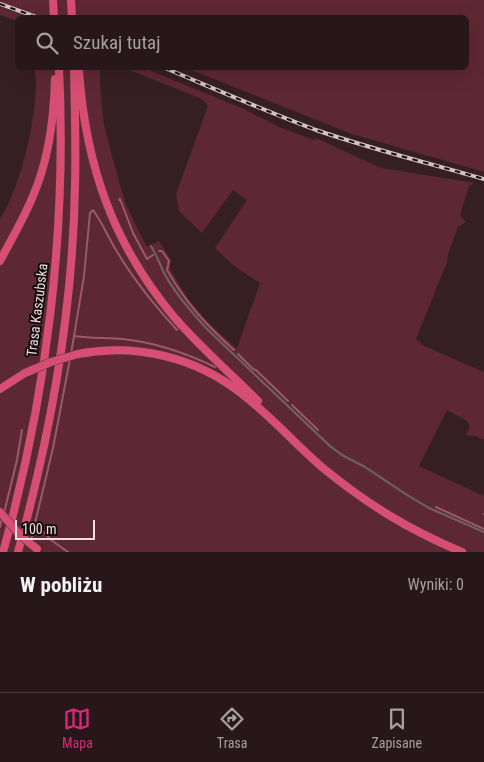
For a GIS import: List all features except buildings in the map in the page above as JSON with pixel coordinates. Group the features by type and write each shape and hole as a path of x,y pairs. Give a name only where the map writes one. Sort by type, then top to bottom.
{"highway":[{"path":"53,1 54,15"},
{"path":"0,261 34,196 45,162 52,123 55,70"},
{"name":"Trasa Kaszubska","path":"3,552 30,439 51,302 60,187 59,70"},
{"name":"Trasa Kaszubska","path":"18,552 33,496 56,381 66,302 75,186 74,70"},
{"path":"79,70 83,115 95,170 114,223 134,261 180,324 279,422 294,440"},
{"path":"0,389 25,373 78,354 135,351 156,354 196,366 213,374 242,394 329,472 366,501 426,536 462,552"},
{"path":"0,512 12,527 38,551"}],"lane":[{"path":"151,246 179,296 196,318 330,446 430,508 484,532"}],"shaded area":[{"path":"0,0 484,0 484,172 352,134 191,70 469,70 469,15 36,15 0,2"},
{"path":"0,7 24,15 15,15 15,20 0,15"},
{"path":"35,70 100,70 104,125 125,202 138,230 147,247 159,241 171,260 170,269 189,300 207,321 236,348 260,283 234,266 215,248 247,200 233,190 202,233 179,211 176,194 208,106 202,99 129,70 149,70 244,109 279,127 314,140 316,138 381,168 475,183 469,186 460,215 466,222 458,227 447,262 416,339 424,346 484,372 484,440 466,435 470,426 467,421 447,410 419,466 484,496 484,552 0,552 0,219 20,174 33,119 36,87"}],"waterway":[{"path":"119,200 133,233 147,259 153,255"},
{"path":"71,354 84,276 90,213 93,210 130,271 177,330"},
{"path":"159,251 162,251 169,261 167,270 189,303 214,332 234,350"},
{"path":"75,336 123,339 152,344 184,354 215,367"},
{"path":"238,354 288,401"},
{"path":"31,540 53,448 70,359"},
{"path":"292,405 318,430"},
{"path":"4,513 22,430"},
{"path":"436,507 484,529"},
{"path":"0,527 2,518"},
{"path":"36,526 68,552"}],"railway":[{"path":"0,4 31,15"},
{"path":"170,70 316,130 379,150 484,179"}]}
